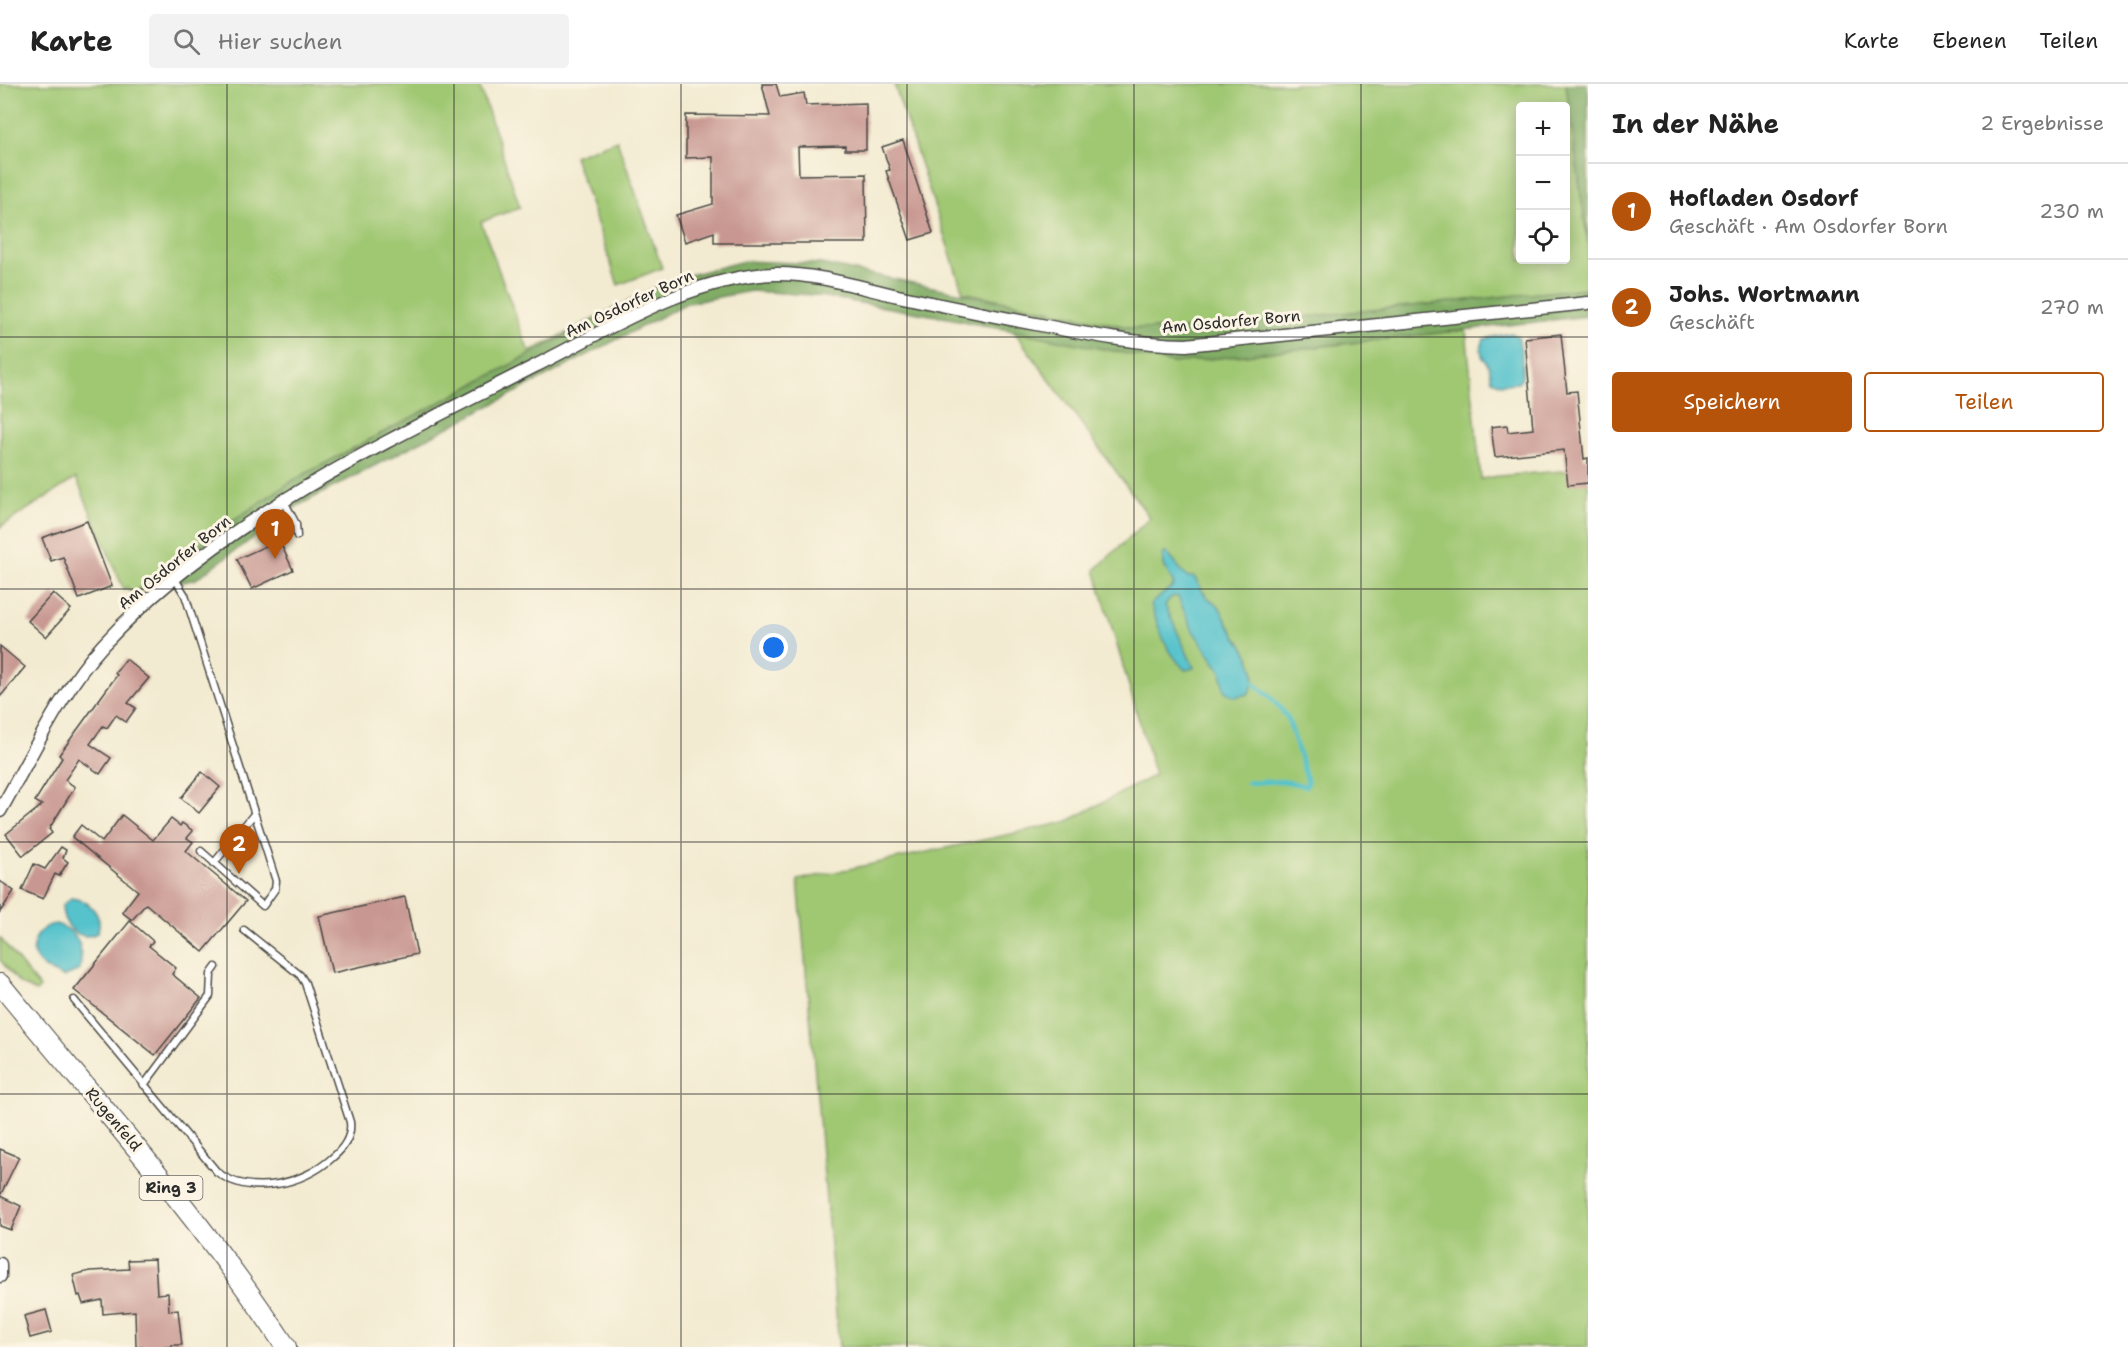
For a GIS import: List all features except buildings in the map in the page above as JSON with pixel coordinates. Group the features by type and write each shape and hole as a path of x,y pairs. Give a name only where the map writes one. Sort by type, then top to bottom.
{"main road":[{"name":"Rugenfeld","path":"0,984 166,1181 223,1256 286,1347"}],"street":[{"name":"Am Osdorfer Born","path":"0,811 62,703 101,647 133,615 223,540 284,501 371,451 613,327 683,294 710,284 740,277 778,274 813,277 1114,340 1186,345 1588,303"},
{"path":"0,1264 0,1276"}],"lane":[{"path":"284,501 296,524 297,536"},
{"path":"175,579 184,595 276,881 275,889 263,906 201,851"},
{"path":"214,863 254,814"},
{"path":"74,1000 211,1166 228,1179 256,1185 287,1182 316,1170 339,1152 350,1135 350,1122 305,983 300,975 244,930"},
{"path":"144,1085 210,996 211,974 216,967"}],"green space":[{"path":"0,84 479,84 520,207 481,222 529,352 670,280 294,480 214,533 131,594 127,587 124,590 76,478 0,527"},
{"path":"894,84 1566,84 1568,102 1516,102 1516,264 1570,264 1570,113 1588,245 1588,288 1178,330 1132,328 963,292"},
{"path":"1566,84 1587,84 1588,245 1570,102"},
{"path":"617,140 662,268 618,285 574,156"},
{"path":"744,261 821,264 1132,328 1178,330 1588,288 1588,316 1174,363 948,318 814,295 751,291 687,303 299,505 196,579 131,594 215,533 294,480 670,280"},
{"path":"1466,330 1481,479 1588,469 1588,1347 839,1347 798,880 1066,822 1155,775 1095,570 1150,518 1014,331 1174,363"},
{"path":"0,938 40,988 36,992 19,983 0,960"}],"water":[{"path":"1511,333 1518,336 1522,356 1522,378 1518,383 1502,384 1492,380 1481,348 1484,339"},
{"path":"1166,552 1187,577 1194,577 1205,595 1220,608 1250,658 1254,676 1253,685 1248,694 1234,697 1224,690 1221,671 1193,631 1178,597 1175,596 1170,598 1165,605 1194,668 1185,670 1167,647 1151,604 1174,585 1164,565 1163,555"},
{"path":"71,898 83,901 97,914 99,926 97,933 84,936 72,930 68,925 62,906"},
{"path":"56,924 75,936 81,954 80,970 63,977 40,964 34,951 35,940 41,931"}],"waterway":[{"path":"1247,783 1283,781 1306,786 1308,783 1288,718 1274,701 1254,683"}],"place":[{"name":"Hofladen Osdorf","path":"275,559"},
{"name":"Johs. Wortmann","path":"239,874"}]}
